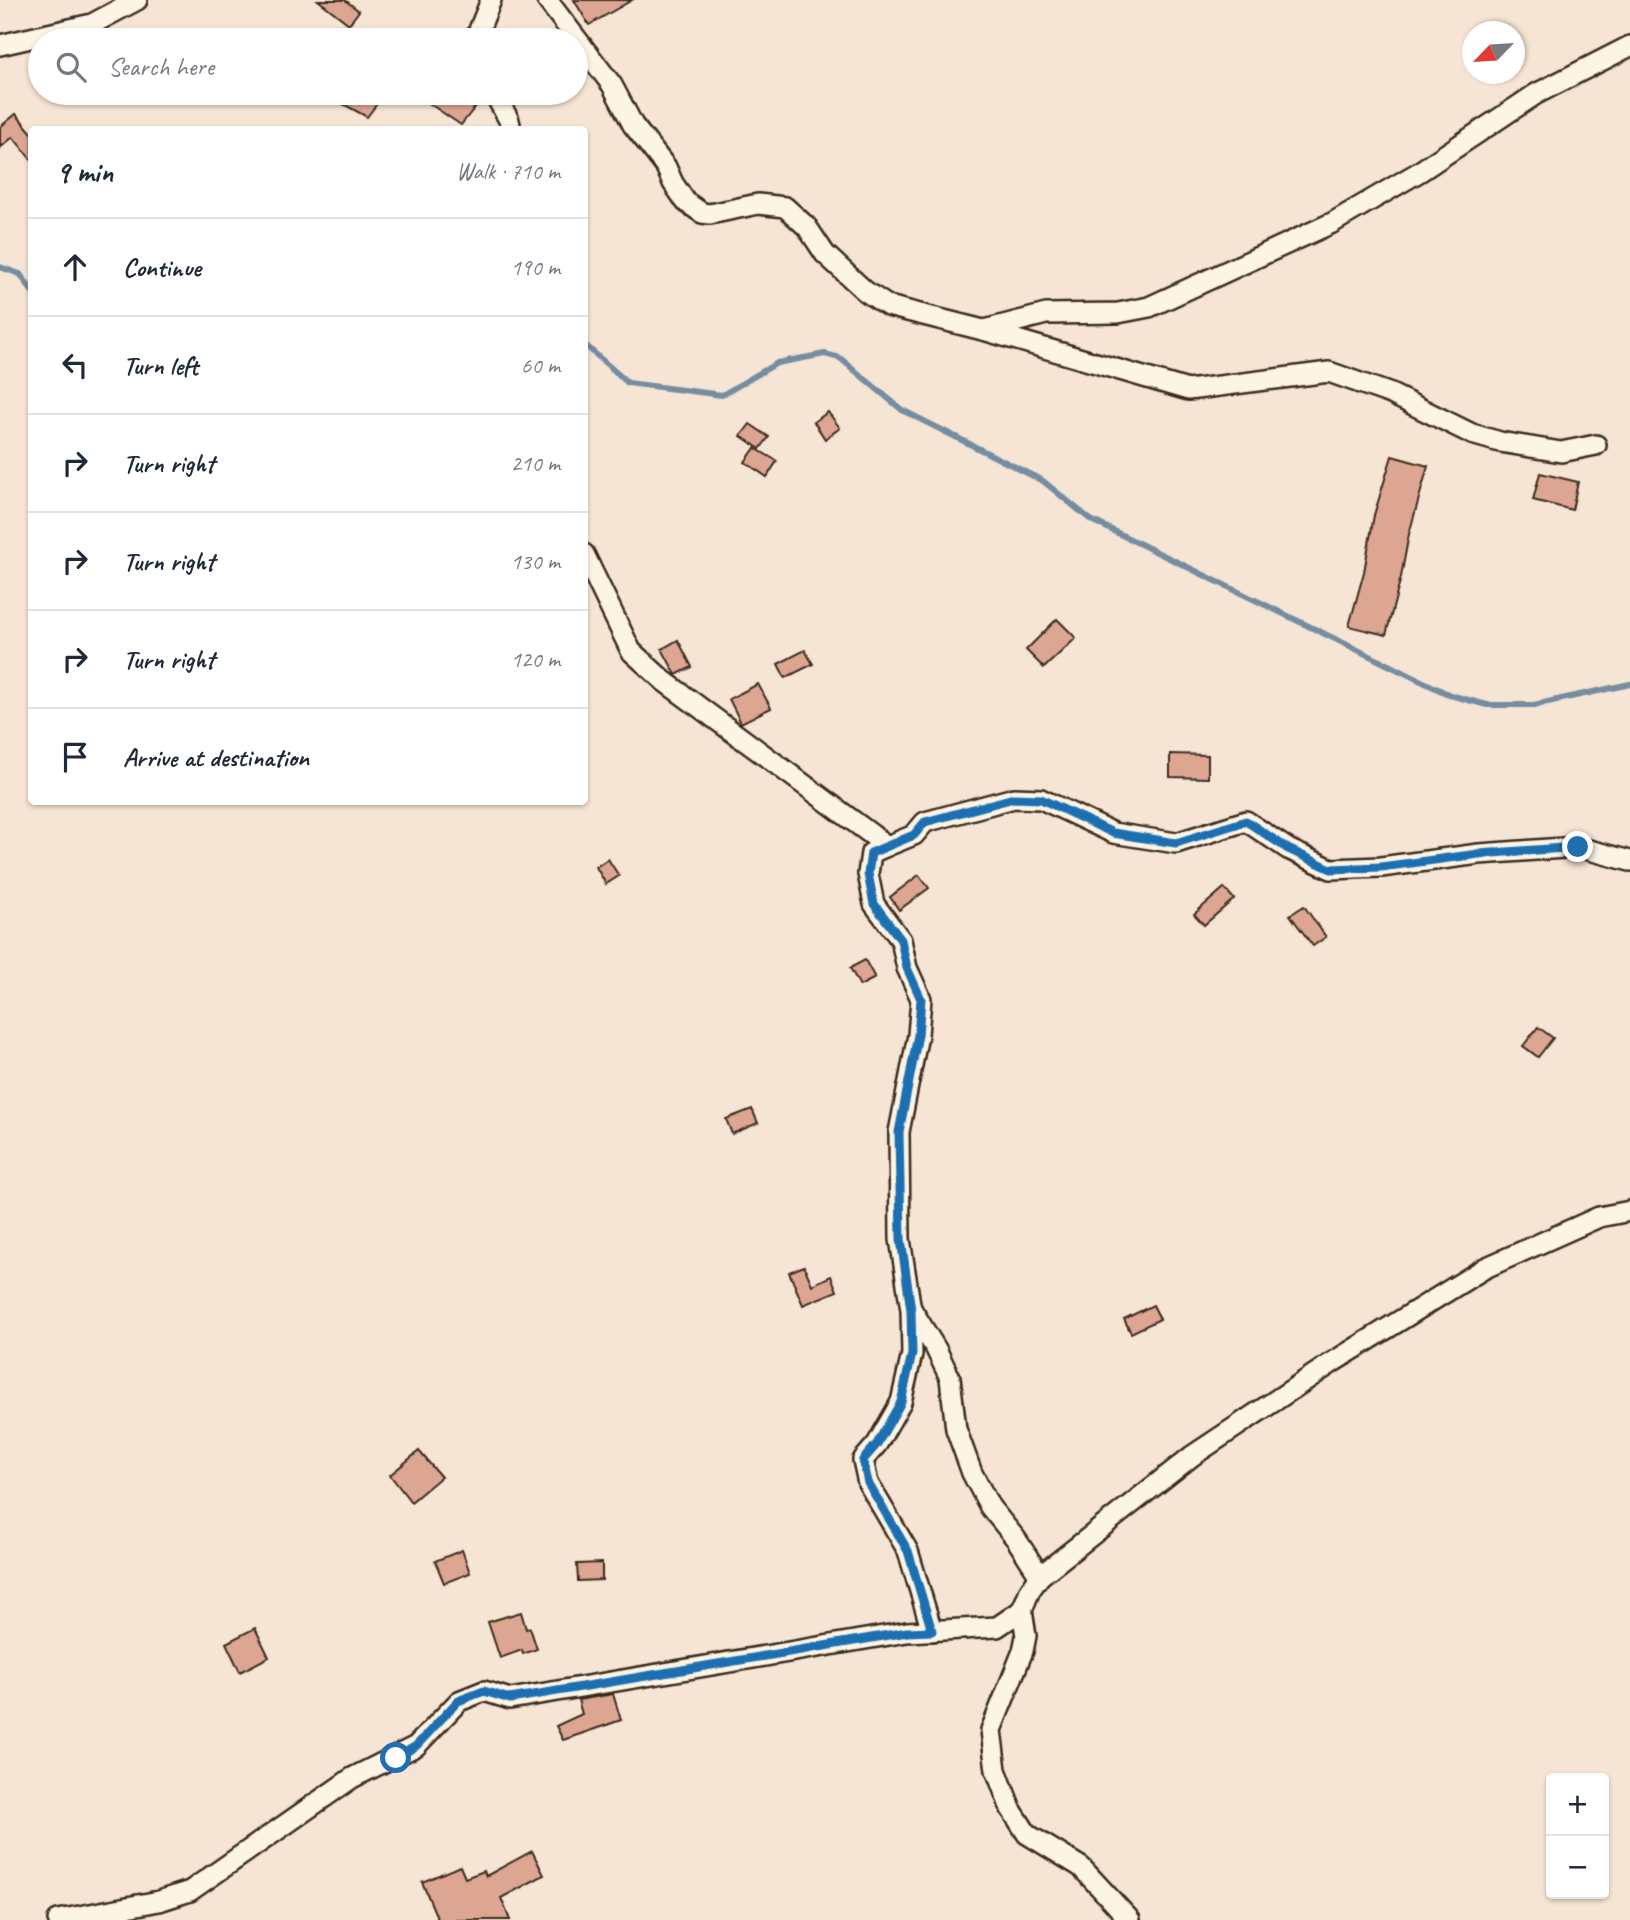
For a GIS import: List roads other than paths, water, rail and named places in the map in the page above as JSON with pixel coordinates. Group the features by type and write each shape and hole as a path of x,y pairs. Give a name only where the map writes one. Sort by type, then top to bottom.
{"street":[{"path":"74,28 92,24 137,0"},
{"path":"480,28 491,0"},
{"path":"547,0 568,28"},
{"path":"0,45 28,39"},
{"path":"983,330 1046,314 1118,313 1149,307 1332,223 1419,172 1536,93 1630,46"},
{"path":"588,54 612,85 633,125 666,167 686,202 702,213 710,214 758,204 785,207 807,227 825,254 865,291 888,306 983,330 1188,390 1329,372 1391,394 1472,434 1500,442 1561,452 1596,445"},
{"path":"501,105 510,126"},
{"path":"588,562 631,651 664,681 887,846"},
{"path":"932,1631 908,1551 868,1483 863,1460 877,1444 901,1402 912,1354 911,1310 901,1239 899,1132 918,1035 921,999 907,968 901,940 874,904 868,874 871,853 914,835 925,822 1014,798 1041,799 1113,833 1176,843 1246,821 1288,849 1331,869 1381,867 1479,854 1578,847 1630,860"},
{"path":"1130,1920 1082,1867 1027,1834 1011,1809 996,1770 992,1730 1023,1651 1026,1636 1022,1611 1030,1590 1040,1576 1192,1456 1345,1355 1485,1268 1599,1217 1630,1211"},
{"path":"911,1310 936,1349 950,1378 956,1429 972,1473 990,1507 1016,1539 1040,1576"},
{"path":"58,1920 159,1901 190,1891 352,1778 416,1746 458,1701 484,1691 510,1699 907,1632 997,1627 1022,1611"}],"waterway":[{"path":"0,267 20,274 28,285"},
{"path":"588,348 628,383 722,395 777,363 825,354 840,358 902,410 1043,481 1091,520 1450,695 1487,705 1534,705 1630,684"}]}
